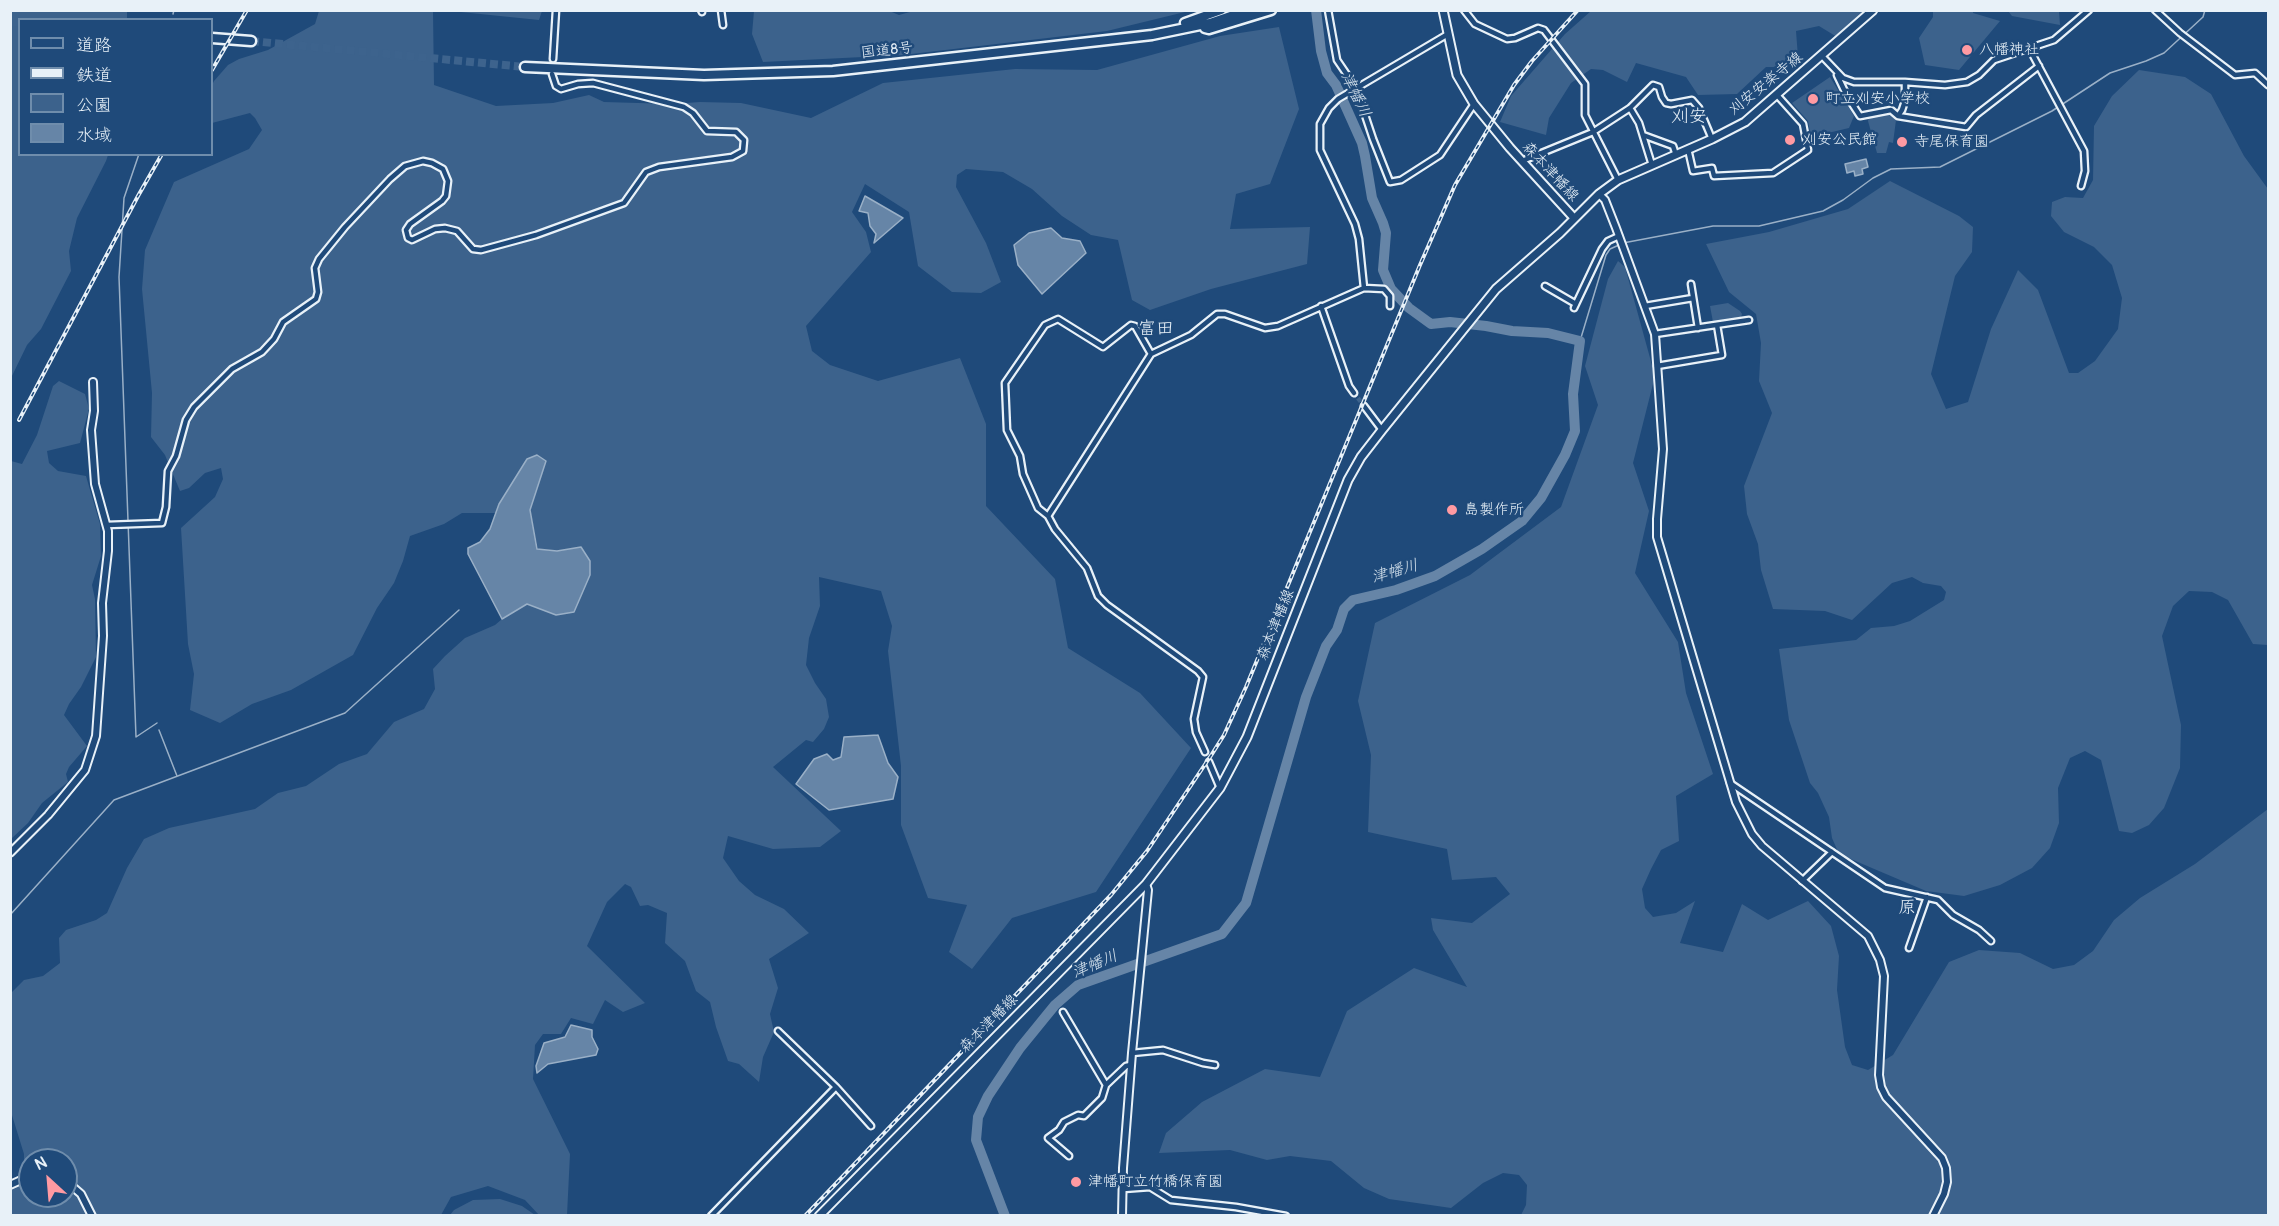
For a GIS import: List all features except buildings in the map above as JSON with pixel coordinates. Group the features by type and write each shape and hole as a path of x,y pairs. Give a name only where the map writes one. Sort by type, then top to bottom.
{"highway":[{"path":"1117,39 1171,27 1221,10"},
{"name":"国道8号","path":"525,67 704,75 795,73 1152,35 1196,26 1248,10"},
{"path":"1196,26 1209,29 1271,10"},
{"path":"213,38 250,41"}],"main road":[{"name":"森本津幡線","path":"819,1215 1146,884 1220,788 1247,737 1348,480 1361,457 1473,315 1503,282 1574,218 1474,104 1457,75 1443,10"},
{"name":"刈安安楽寺線","path":"1574,218 1618,180 1745,122 1873,10"}],"street":[{"path":"553,58 556,10"},
{"path":"722,10 723,25"},
{"path":"1328,10 1337,60 1356,88 1390,182 1393,183 1440,155 1474,104"},
{"path":"1464,10 1475,24 1507,39 1538,28 1544,30 1585,84 1586,115 1618,180"},
{"path":"1836,73 1854,82 1905,82 1945,86 1967,82 1979,75 1994,60 2054,40 2089,10"},
{"path":"2156,10 2181,34 2235,75 2255,74 2268,85"},
{"path":"1364,288 1359,239 1355,224 1320,150 1318,139 1320,124 1329,108 1349,92 1449,33"},
{"path":"2029,48 2084,151 2085,171 2081,186"},
{"path":"1822,56 1836,73 1860,116 1891,110 1898,116 1966,128 1976,115 2038,66"},
{"path":"107,525 162,523 166,507 168,471 176,456 186,420 194,407 232,369 262,352 274,339 283,322 316,299 318,292 315,268 319,259 345,227 405,166 423,161 432,163 443,169 448,181 446,196 410,224 406,230 408,238 412,240 435,229 445,228 457,231 473,249 481,250 536,235 624,203 646,172 659,167 732,157 743,151 744,140 736,132 716,133 707,130 684,107 593,83 561,89 556,86 552,74"},
{"path":"1898,116 1905,101 1905,82"},
{"path":"1522,161 1593,132 1630,108 1643,98 1649,87 1655,85 1659,87 1666,103 1692,100 1700,108 1712,139"},
{"path":"1688,149 1693,171 1712,168 1714,176 1773,173 1808,150 1803,124 1777,95"},
{"path":"1630,108 1639,123 1652,165"},
{"path":"1643,135 1673,146 1676,155"},
{"path":"1599,195 1605,200 1654,334 1663,449 1657,519 1658,537 1730,783 1742,818 1752,834 1802,881 1868,936 1880,960 1884,976 1879,1075 1881,1087 1886,1097 1942,1158 1946,1168 1947,1182 1944,1194 1933,1215"},
{"path":"1545,286 1575,306 1602,249 1608,242 1621,241"},
{"path":"1691,284 1698,328"},
{"path":"1048,516 1151,354 1191,335 1217,314 1225,314 1265,328 1278,326 1364,288 1384,289 1390,296 1390,306"},
{"path":"1645,306 1693,298"},
{"path":"1321,306 1349,386 1354,393"},
{"path":"1151,354 1135,326 1131,326 1103,347 1058,320 1045,325 1005,383 1007,430 1020,456 1023,474 1038,508 1048,516 1055,529 1087,568 1098,596 1203,677 1194,719 1205,752"},
{"path":"1654,334 1749,320"},
{"path":"1657,366 1722,355 1717,325"},
{"path":"10,853 48,815 85,770 96,736 103,636 102,603 108,551 107,525 95,484 91,430 94,411 93,382"},
{"path":"1364,406 1382,430"},
{"path":"1209,762 1220,788"},
{"path":"1730,783 1885,888 1938,900 1953,915 1980,930 1991,941"},
{"path":"1802,881 1832,852"},
{"path":"1122,1215 1131,1065 1148,890 1146,884"},
{"path":"1909,948 1927,897"},
{"path":"1063,1012 1106,1085"},
{"path":"778,1032 836,1087 871,1126"},
{"path":"1132,1053 1163,1050 1203,1064 1215,1065"},
{"path":"1069,1156 1048,1138 1059,1130 1064,1122 1078,1115 1084,1116 1102,1098 1106,1085 1126,1066 1131,1065"},
{"path":"711,1215 836,1087"},
{"path":"1123,1189 1150,1187 1172,1200 1286,1215"},
{"path":"78,1191 92,1215"}],"green space":[{"path":"11,10 127,11 127,18 18,18 18,156 108,156 77,218 69,251 71,271 41,329 27,345 11,378"},
{"path":"542,10 539,20 451,11"},
{"path":"887,10 899,15 917,10 1189,11 1107,31 903,55 763,62 752,34 754,11"},
{"path":"319,11 433,11 434,85 496,106 553,103 589,95 604,102 741,103 811,118 883,83 1015,69 1097,70 1220,36 1279,27 1299,109 1270,184 1236,194 1230,229 1310,227 1307,264 1211,289 1150,310 1132,300 1118,240 1091,235 1062,216 1032,189 1003,172 966,169 957,175 956,187 986,243 1001,282 981,293 952,292 918,266 909,212 865,184 852,212 866,232 871,252 806,326 812,351 830,365 878,381 960,358 986,424 986,506 1055,579 1068,648 1140,693 1191,748 1096,892 1012,918 972,969 949,952 967,905 928,898 901,825 901,766 888,651 892,626 881,591 819,577 820,606 809,638 806,665 826,699 829,717 824,729 813,742 806,740 773,767 841,831 820,847 773,849 728,836 723,858 739,881 755,895 784,909 809,933 769,959 778,988 770,1014 774,1032 763,1057 759,1082 739,1064 728,1061 710,1002 696,991 685,961 665,943 667,913 648,905 640,906 631,887 625,884 607,902 587,946 645,1003 623,1012 605,1000 593,1024 571,1018 561,1034 543,1034 535,1045 533,1079 570,1154 567,1215 539,1215 525,1200 488,1186 451,1197 441,1215 11,1216 11,1185 18,1177 18,1208 78,1208 78,1148 22,1148 11,1112 11,993 24,980 43,976 60,963 59,938 66,930 96,920 107,913 127,868 144,839 169,828 255,809 278,793 306,786 339,764 367,754 394,722 424,709 435,689 433,669 445,656 465,638 495,625 527,604 531,606 581,548 557,551 538,549 530,510 546,461 527,459 499,504 496,513 462,513 444,524 410,536 394,583 377,608 353,655 291,690 252,704 220,723 190,710 194,674 188,644 181,528 215,497 223,479 221,468 205,473 189,488 180,491 165,455 151,437 152,393 142,289 145,250 174,182 249,149 262,130 250,113 213,123 213,83 228,65 268,50 315,24"},
{"path":"1591,11 1867,11 1837,37 1819,26 1796,31 1798,57 1792,67 1766,67 1737,94 1698,95 1686,77 1636,63 1627,82 1603,70 1591,69 1571,83 1549,118 1546,135 1500,122 1511,96 1565,34"},
{"path":"1933,11 1973,11 1973,13 2000,21 1959,70 1925,65 1919,38 1933,17"},
{"path":"2008,11 2059,11 2060,25 2012,16"},
{"path":"2139,70 2185,77 2211,94 2244,156 2268,189 2268,645 2253,644 2228,600 2212,592 2189,591 2173,606 2162,636 2181,725 2180,768 2164,808 2149,825 2132,833 2119,831 2101,760 2085,751 2070,758 2058,788 2059,823 2050,848 2032,868 2000,885 1964,896 1926,891 1839,854 1832,838 1829,817 1818,793 1810,783 1789,720 1779,649 1856,640 1871,628 1894,626 1910,621 1944,600 1946,592 1941,586 1923,583 1912,577 1892,583 1852,620 1825,611 1773,609 1761,570 1758,544 1747,514 1744,486 1772,413 1759,381 1761,343 1756,314 1729,292 1706,244 1769,232 1848,209 1890,181 1959,216 1973,227 1972,252 1955,276 1931,374 1946,409 1968,402 1991,329 2018,270 2038,290 2069,373 2078,373 2095,361 2118,329 2122,298 2112,265 2094,247 2064,232 2051,216 2052,202 2065,197 2083,198 2093,180 2094,126 2112,96"},
{"path":"1830,77 1854,116 1849,128 1811,137 1808,121 1792,103"},
{"path":"1890,114 1896,120 1893,143 1889,142 1886,153 1877,153 1868,121 1869,116"},
{"path":"1618,261 1625,267 1655,376 1633,463 1649,511 1635,573 1678,642 1686,693 1713,774 1676,796 1679,841 1661,850 1651,869 1642,889 1645,908 1653,917 1676,913 1695,901 1680,943 1723,952 1742,904 1768,920 1808,901 1831,926 1839,956 1837,990 1845,1047 1852,1065 1868,1070 1893,1055 1949,962 1979,950 2020,953 2053,969 2074,965 2093,951 2114,920 2140,898 2195,864 2268,809 2268,1215 1521,1215 1526,1205 1527,1185 1519,1175 1503,1173 1483,1183 1451,1208 1389,1199 1364,1188 1331,1161 1290,1156 1267,1160 1230,1150 1159,1153 1166,1133 1202,1102 1265,1069 1320,1077 1347,1011 1414,968 1467,987 1433,930 1431,918 1472,923 1510,894 1496,877 1452,880 1447,849 1368,832 1371,755 1358,701 1375,623 1470,575 1561,507 1598,405 1585,366 1608,279"},
{"path":"1728,303 1740,311 1741,317 1713,322 1710,306"},
{"path":"59,381 85,394 89,409 80,443 47,451 49,463 58,471 86,476 100,524 101,556 92,585 95,599 96,657 64,715 87,746 69,767 66,774 68,782 42,803 28,823 11,839 11,461 22,464 37,435 53,386"},
{"path":"500,1199 522,1206 535,1215 450,1215 454,1210 473,1200"}],"water":[{"path":"1866,159 1868,167 1862,169 1863,174 1855,176 1854,171 1847,173 1845,164"},
{"path":"865,196 903,218 874,243 876,234 870,226 868,213 859,211"},
{"path":"1051,228 1062,238 1080,241 1086,253 1042,294 1018,265 1014,245 1029,233"},
{"path":"537,455 546,461 530,510 537,549 557,551 581,547 590,561 590,575 574,612 556,615 527,604 502,619 468,554 468,548 480,542 490,529 499,504 527,459"},
{"path":"878,735 888,763 898,777 893,799 829,810 796,784 814,759 827,754 833,760 841,757 844,737"},
{"path":"571,1025 592,1030 592,1037 598,1049 596,1055 548,1064 537,1073 536,1066 544,1043 565,1037"}],"waterway":[{"path":"173,14 174,10"},
{"name":"津幡川","path":"1005,1216 976,1140 978,1117 988,1096 1020,1048 1055,1005 1078,985 1222,934 1246,903 1306,697 1326,646 1337,630 1344,609 1353,600 1396,590 1435,576 1482,549 1522,521 1541,498 1565,455 1575,431 1573,394 1580,341 1548,333 1512,331 1450,322 1431,324 1409,308 1391,289 1383,270 1386,233 1372,198 1362,143 1336,85 1327,73 1321,51 1316,10"},
{"path":"1623,243 1713,226 1759,226 1823,211 1843,200 1873,178 1891,169 1940,167 2052,111 2110,73 2164,53 2203,17 2205,10"},
{"path":"138,156 124,198 119,277 136,737 157,723"},
{"path":"1580,341 1606,255 1610,249 1619,245"},
{"path":"10,915 114,800 345,713 459,610"},
{"path":"159,730 177,776"}],"tunnel":[{"path":"10,22 18,22"},
{"path":"251,41 525,67"},
{"path":"1354,393 1364,406"}],"railway":[{"path":"213,68 247,10"},
{"path":"805,1216 1111,895 1147,851 1212,754 1224,735 1246,687 1455,185 1514,85 1532,61 1578,10"},
{"path":"19,420 161,156"}],"place":[{"name":"八幡神社","path":"1967,50"},
{"name":"町立刈安小学校","path":"1813,99"},
{"name":"刈安公民館","path":"1790,140"},
{"name":"寺尾保育園","path":"1902,142"},
{"name":"島製作所","path":"1452,510"},
{"name":"津幡町立竹橋保育園","path":"1076,1182"}],"district":[{"name":"刈安","path":"1689,117"},
{"name":"富田","path":"1156,329"},
{"name":"原","path":"1907,908"}]}
